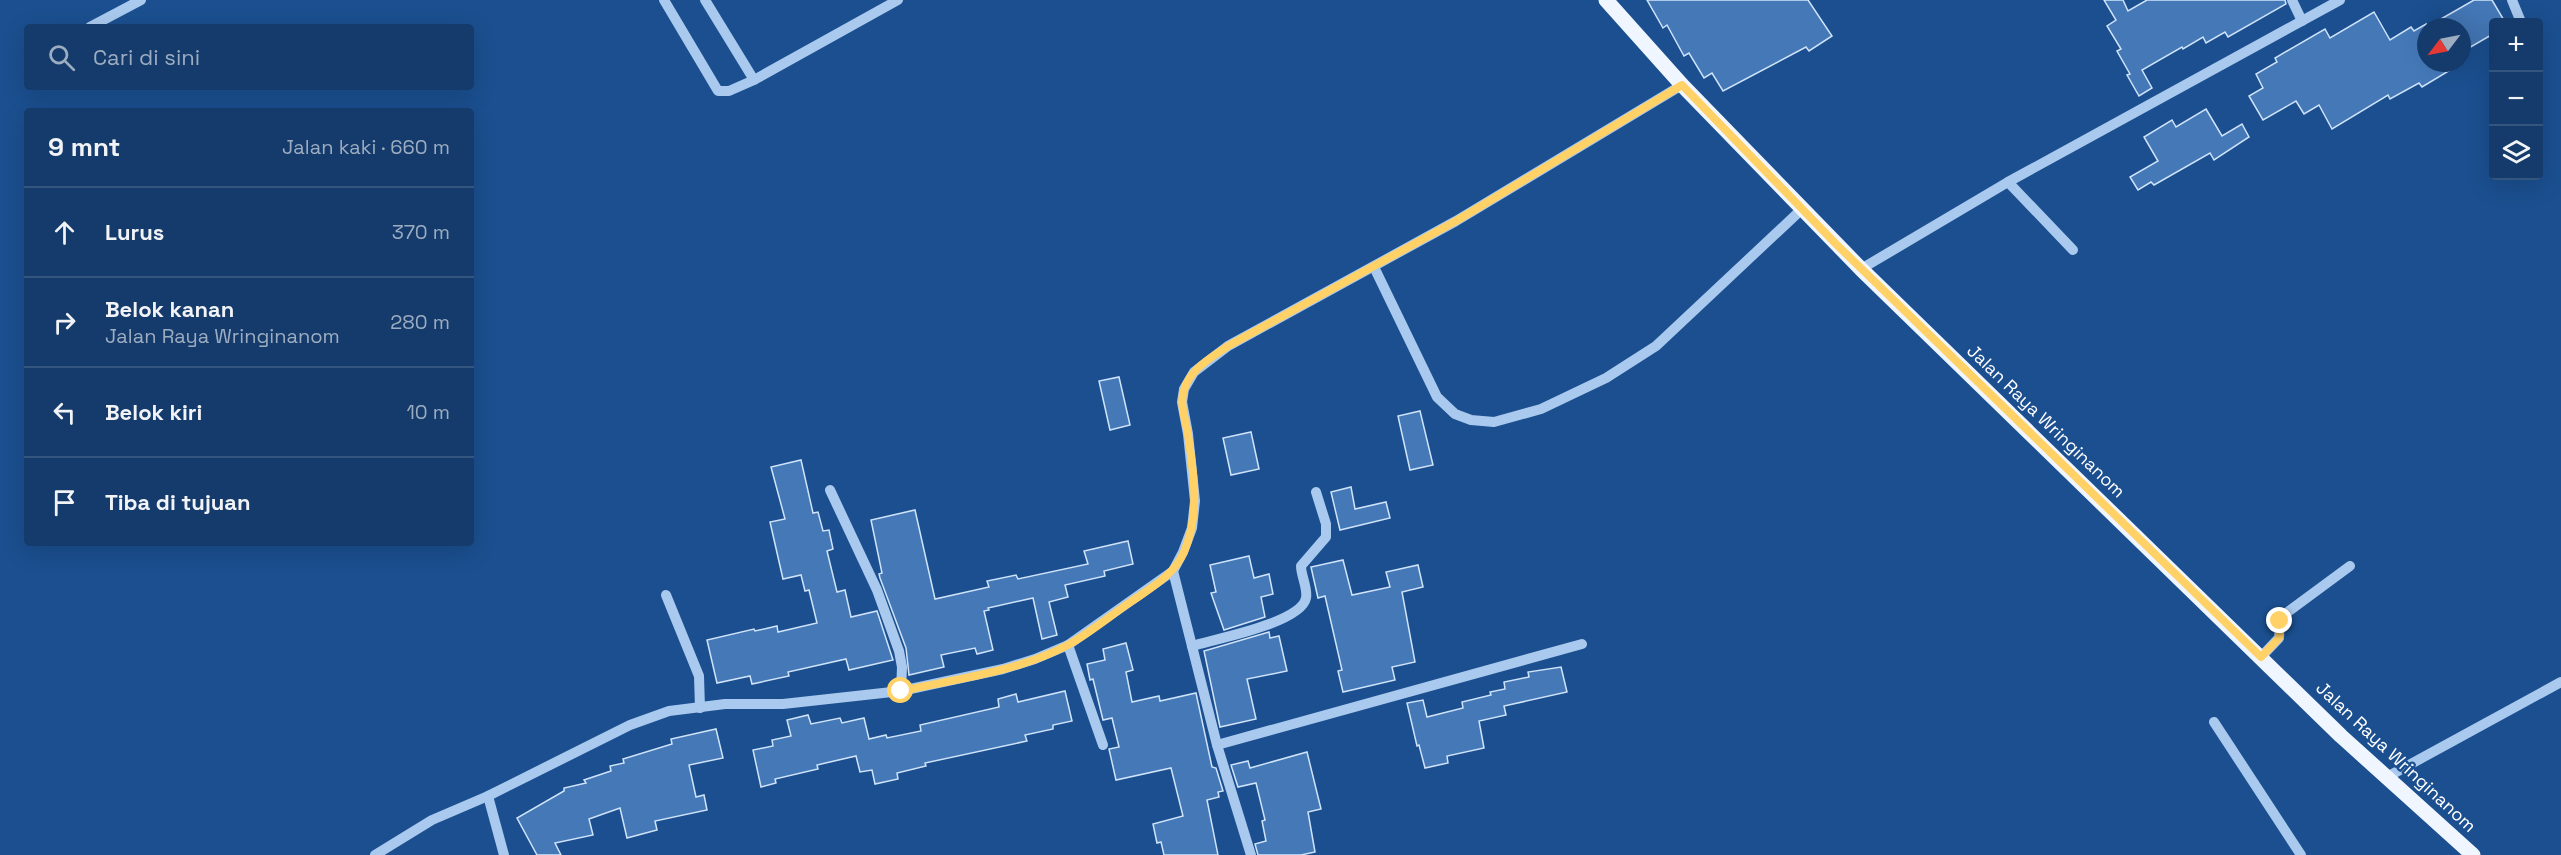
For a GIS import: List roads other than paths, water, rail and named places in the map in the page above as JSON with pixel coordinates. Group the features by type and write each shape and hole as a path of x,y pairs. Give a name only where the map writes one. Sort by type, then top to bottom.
{"main road":[{"name":"Jalan Raya Wringinanom","path":"1606,0 1682,85 1861,269 2468,854"}],"street":[{"path":"96,24 141,0"},
{"path":"664,0 718,91 729,91 754,80 898,0"},
{"path":"705,0 754,80"},
{"path":"2292,0 2302,21"},
{"path":"1861,269 2008,182 2340,0"},
{"path":"2512,0 2520,18"},
{"path":"375,855 432,820 488,796 630,725 669,711 725,704 783,704 901,691 1003,669 1068,645 1173,571 1184,552 1192,528 1195,501 1182,402 1184,389 1194,372 1228,346 1456,221 1682,85"},
{"path":"2008,182 2073,250"},
{"path":"1374,267 1437,397 1455,414 1471,420 1494,422 1541,409 1606,378 1656,346 1802,209"},
{"path":"830,490 877,590 899,651 902,667 901,691"},
{"path":"1192,646 1281,620 1301,607 1306,595 1301,566 1326,537 1326,524 1316,492"},
{"path":"2261,657 2279,638 2280,621 2285,614 2350,566"},
{"path":"1173,571 1217,745 1251,855"},
{"path":"666,595 699,676 700,708"},
{"path":"1217,745 1582,644"},
{"path":"1068,645 1103,745"},
{"path":"2387,777 2561,682"},
{"path":"2214,722 2301,855"},
{"path":"488,796 504,855"}]}
